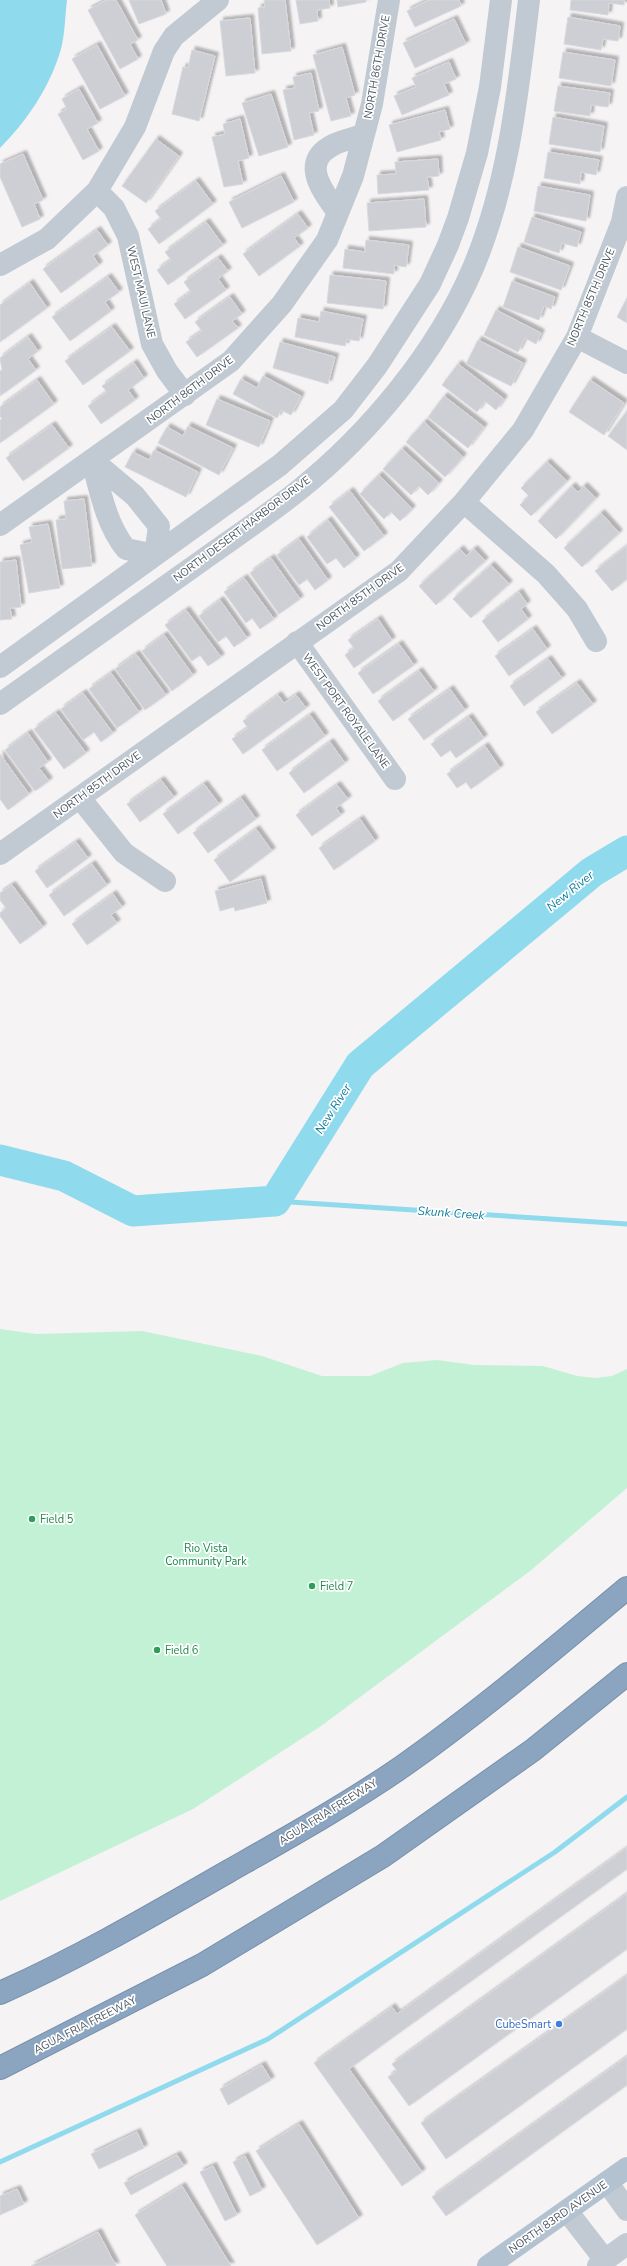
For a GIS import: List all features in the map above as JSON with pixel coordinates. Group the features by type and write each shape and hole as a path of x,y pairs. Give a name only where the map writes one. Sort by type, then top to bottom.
{"highway":[{"name":"AGUA FRIA FREEWAY","path":"0,1993 36,1977 149,1917 288,1837 402,1766 522,1675 627,1588"},
{"name":"AGUA FRIA FREEWAY","path":"0,2068 202,1965 383,1856 533,1750 627,1674"}],"main road":[{"name":"NORTH 83RD AVENUE","path":"488,2266 627,2168"}],"street":[{"path":"0,265 47,239 97,191 135,127 164,51 174,36 218,0"},
{"name":"NORTH 86TH DRIVE","path":"2,519 92,460 231,361 282,304 327,240 353,176 372,104 389,0"},
{"path":"0,667 280,465 343,410 377,366 430,284 448,245 468,186 490,87 502,0"},
{"name":"NORTH DESERT HARBOR DRIVE","path":"0,704 300,489 365,429 403,384 435,337 472,268 497,199 510,143 519,89 529,0"},
{"name":"NORTH 86TH DRIVE","path":"338,213 320,188 316,178 317,164 321,154 335,144 364,134"},
{"name":"WEST MAUI LANE","path":"97,191 114,208 128,236 152,344 167,371 185,394"},
{"name":"NORTH 85TH DRIVE","path":"0,854 297,642 400,571 464,502 523,430 577,337 622,222 627,197"},
{"path":"577,337 627,363"},
{"path":"92,460 135,496 159,526 155,555"},
{"path":"92,460 107,514 126,549 155,555 174,580"},
{"path":"107,514 135,496"},
{"path":"464,502 546,574 576,609 596,641"},
{"name":"WEST PORT ROYALE LANE","path":"297,642 395,779"},
{"path":"80,798 124,853 165,880"},
{"path":"607,2182 627,2210"},
{"path":"567,2211 601,2263 627,2244"}],"green space":[{"name":"Rio Vista Community Park","path":"0,1329 36,1334 142,1331 262,1356 322,1376 370,1376 403,1363 437,1360 474,1365 543,1366 577,1376 596,1378 612,1376 627,1369 627,1488 530,1571 321,1726 193,1809 0,1901"}],"water":[{"path":"0,0 67,0 61,49 51,77 28,115 0,148"}],"building":[{"path":"107,0 116,0 138,40 130,44 138,59 120,69 88,10"},
{"path":"129,0 161,0 166,14 139,24"},
{"path":"264,0 285,0 291,51 262,54 258,8 265,7"},
{"path":"296,0 329,0 330,8 317,10 318,21 300,24"},
{"path":"337,0 366,0 366,2 338,7"},
{"path":"429,0 459,0 461,6 415,27 407,11"},
{"path":"571,0 624,0 624,5 609,3 608,15 570,10"},
{"path":"568,17 620,26 618,41 603,39 601,50 564,44"},
{"path":"250,18 255,73 226,76 220,21"},
{"path":"454,19 466,44 415,68 403,43"},
{"path":"97,45 125,96 100,109 72,59"},
{"path":"342,47 355,95 346,98 351,116 331,121 313,55"},
{"path":"192,50 215,56 199,121 172,114 183,67 188,68"},
{"path":"563,52 615,60 611,86 559,78"},
{"path":"449,62 456,79 444,84 449,95 402,115 394,96 416,87 412,78"},
{"path":"311,73 319,111 309,113 314,135 294,140 283,90 295,88 293,77"},
{"path":"558,86 610,93 608,107 591,105 590,116 554,111"},
{"path":"79,89 98,123 87,129 99,151 83,160 58,114 67,109 62,99"},
{"path":"271,94 288,147 259,156 242,103"},
{"path":"445,110 450,129 439,132 441,140 397,152 389,125"},
{"path":"553,117 604,126 600,152 549,144"},
{"path":"240,119 249,158 238,161 243,184 224,187 212,137 225,134 223,124"},
{"path":"156,139 179,156 146,203 122,186"},
{"path":"548,152 599,160 596,175 581,172 580,184 544,178"},
{"path":"23,154 43,200 34,204 40,219 22,227 0,177 0,164"},
{"path":"438,159 439,176 427,177 429,190 378,194 377,175 396,174 395,162"},
{"path":"281,176 294,202 242,228 229,202"},
{"path":"196,181 213,204 159,244 148,229 161,219 155,211"},
{"path":"538,186 590,195 586,221 534,211"},
{"path":"424,199 426,227 369,231 367,203"},
{"path":"298,214 308,228 294,238 300,246 259,276 243,254"},
{"path":"532,217 581,232 577,247 562,243 559,253 524,242"},
{"path":"206,222 223,245 168,285 157,270 171,260 165,252"},
{"path":"97,230 108,245 93,256 99,265 61,293 43,269"},
{"path":"366,240 409,245 406,267 394,265 394,274 343,268 345,249 365,252"},
{"path":"518,247 570,266 561,290 510,272"},
{"path":"218,258 228,271 218,279 226,290 185,319 174,304 191,292 184,282"},
{"path":"330,275 386,281 383,309 327,303"},
{"path":"108,277 119,292 105,302 111,311 70,341 52,317"},
{"path":"512,281 555,297 551,309 544,306 539,320 503,307"},
{"path":"30,283 47,308 0,342 0,305"},
{"path":"230,297 242,314 232,321 238,328 197,357 186,342 202,331 195,322"},
{"path":"627,298 627,323 617,317"},
{"path":"496,310 541,333 536,344 525,338 518,352 484,335"},
{"path":"321,311 363,319 359,341 347,339 345,346 295,337 298,318 319,322"},
{"path":"112,327 130,351 83,385 65,361"},
{"path":"28,337 38,351 28,359 36,370 0,396 0,371 2,370 0,358"},
{"path":"478,340 523,363 511,386 466,364"},
{"path":"280,342 335,357 328,384 273,368"},
{"path":"134,363 144,378 128,390 135,400 101,424 88,406 107,392 102,386"},
{"path":"458,364 504,399 496,410 485,401 477,412 442,385"},
{"path":"263,376 301,396 291,415 281,410 277,418 233,394 241,379 257,388"},
{"path":"37,380 54,404 0,443 0,420 2,419 0,416 0,407"},
{"path":"590,380 624,403 604,435 569,412"},
{"path":"444,396 484,427 468,448 428,417"},
{"path":"217,399 270,421 259,447 206,425"},
{"path":"627,411 627,450 608,436"},
{"path":"424,422 463,457 445,477 406,442"},
{"path":"52,425 69,448 23,481 6,458"},
{"path":"188,426 233,448 219,475 158,443 167,427 183,436"},
{"path":"402,449 439,483 428,495 419,486 411,495 383,469"},
{"path":"154,450 198,472 186,497 125,467 133,452 149,460"},
{"path":"547,462 567,481 531,516 520,505 529,496 521,488"},
{"path":"379,475 412,509 400,521 391,512 384,519 360,494"},
{"path":"572,486 578,492 584,486 596,498 556,539 538,521"},
{"path":"350,491 384,536 364,551 329,507"},
{"path":"84,499 92,566 62,569 56,520 66,519 64,501"},
{"path":"601,513 619,533 582,567 564,548"},
{"path":"328,520 356,558 344,568 336,558 327,564 307,537"},
{"path":"48,524 60,588 29,593 20,545 32,542 29,527"},
{"path":"299,539 328,580 315,590 307,579 299,585 277,555"},
{"path":"627,546 627,579 612,591 595,571"},
{"path":"460,549 466,556 474,549 485,561 436,605 419,586"},
{"path":"271,558 300,599 279,614 250,573"},
{"path":"16,560 21,607 10,608 12,619 0,620 0,562"},
{"path":"491,565 509,584 471,618 453,599"},
{"path":"244,578 274,619 260,629 252,618 246,623 224,592"},
{"path":"519,592 527,604 521,609 528,619 498,642 482,621"},
{"path":"220,600 247,638 234,647 226,636 218,642 199,616"},
{"path":"186,610 221,657 208,666 200,655 192,661 165,625"},
{"path":"378,619 392,640 354,668 345,655 354,648 348,640"},
{"path":"533,629 547,649 509,676 495,656"},
{"path":"164,635 193,675 172,691 142,651"},
{"path":"399,644 414,665 373,694 358,673"},
{"path":"136,654 166,695 145,710 115,669"},
{"path":"548,659 562,678 524,706 510,686"},
{"path":"419,671 434,691 393,721 378,701"},
{"path":"111,673 139,712 117,728 89,689"},
{"path":"577,683 593,704 552,734 536,712"},
{"path":"450,689 465,710 424,740 408,719"},
{"path":"83,693 113,733 101,742 94,732 83,740 61,709"},
{"path":"278,695 284,703 296,695 306,708 243,754 232,739 248,728 243,721"},
{"path":"56,713 86,753 64,769 34,729"},
{"path":"310,715 325,736 277,771 262,750"},
{"path":"469,717 484,738 456,758 450,750 441,757 431,744"},
{"path":"28,733 48,762 39,768 49,781 35,791 5,750"},
{"path":"330,742 345,763 304,793 289,773"},
{"path":"485,746 500,768 471,789 466,782 457,788 447,774"},
{"path":"0,754 29,794 8,810 0,799"},
{"path":"161,780 174,797 140,822 127,804"},
{"path":"204,784 219,804 178,834 163,814"},
{"path":"337,785 348,799 336,808 341,815 312,836 296,815"},
{"path":"241,798 256,819 208,853 193,833"},
{"path":"360,819 375,841 334,870 319,848"},
{"path":"256,829 272,851 230,882 214,860"},
{"path":"76,842 88,858 47,888 35,871"},
{"path":"92,864 107,885 64,916 49,895"},
{"path":"261,879 267,903 235,911 234,907 220,911 215,891"},
{"path":"12,885 43,927 20,944 0,916 0,913 6,908 0,900 0,893"},
{"path":"113,894 122,907 111,915 117,923 87,945 72,924"},
{"path":"627,1848 627,1869 349,2069 422,2172 402,2186 314,2063 392,2007 397,2014"},
{"path":"627,1894 627,1949 409,2106 388,2077 397,2071 392,2064"},
{"path":"627,1976 627,2029 446,2159 421,2123"},
{"path":"627,2057 627,2085 446,2216 432,2197"},
{"path":"262,2065 271,2080 228,2105 220,2089"},
{"path":"299,2124 359,2218 317,2245 256,2151"},
{"path":"137,2132 144,2148 99,2169 91,2154"},
{"path":"177,2155 184,2166 131,2195 124,2183"},
{"path":"245,2156 262,2190 250,2196 233,2162"},
{"path":"213,2166 237,2215 225,2221 200,2172"},
{"path":"182,2186 231,2266 167,2266 135,2215"},
{"path":"17,2189 24,2204 0,2215 0,2196"},
{"path":"98,2232 116,2266 31,2266"}],"waterway":[{"name":"New River","path":"0,1160 64,1176 133,1211 275,1201 360,1065 592,872 627,851"},
{"name":"Skunk Creek","path":"275,1201 627,1224"},
{"path":"0,2162 268,2039 555,1852 627,1797"}],"place":[{"name":"Field 5","path":"32,1519"},
{"name":"Field 7","path":"312,1586"},
{"name":"Field 6","path":"157,1650"},
{"name":"CubeSmart","path":"559,2024"}]}
